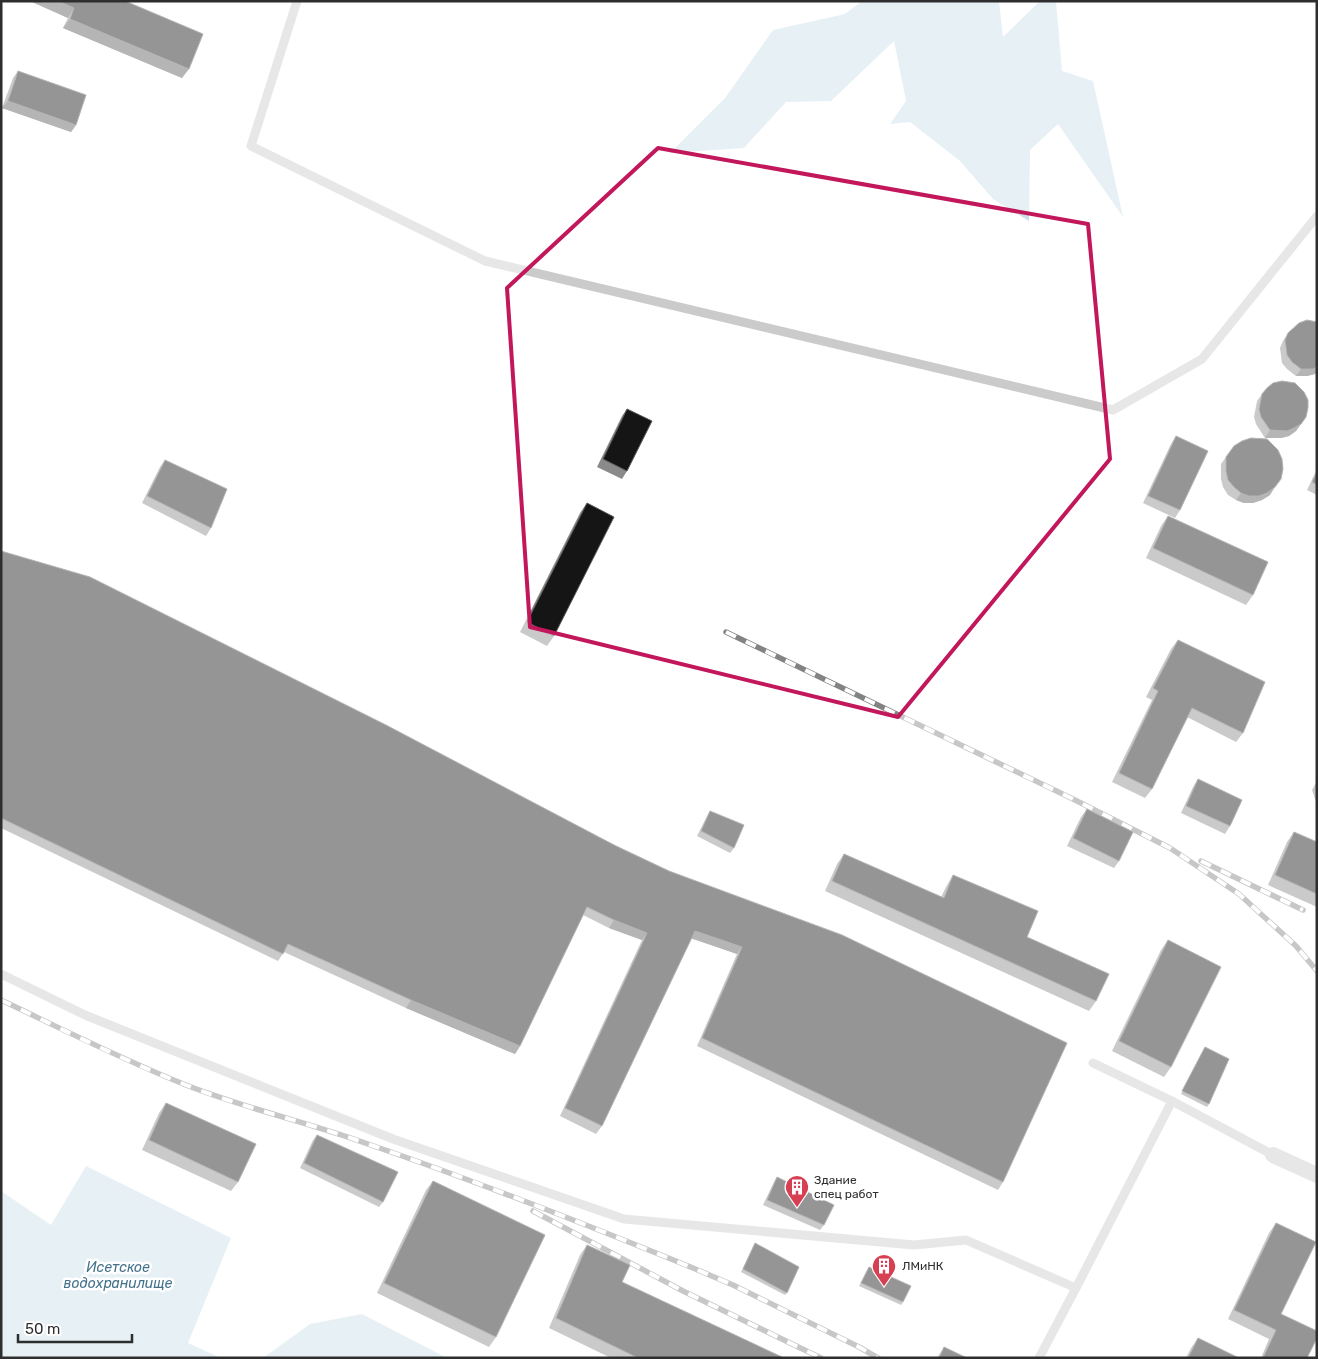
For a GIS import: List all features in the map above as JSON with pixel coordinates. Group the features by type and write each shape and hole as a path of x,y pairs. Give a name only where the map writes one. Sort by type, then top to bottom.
{"street":[{"path":"1273,1155 1317,1175"}],"lane":[{"path":"297,1 251,146 485,261 1113,410 1202,359 1317,216"},
{"path":"1,974 85,1015 393,1139 624,1219 914,1245 966,1240 1076,1288"},
{"path":"1093,1063 1172,1101 1273,1155"},
{"path":"1039,1358 1172,1101"}],"highlighted area":[{"path":"658,148 1088,224 1110,459 898,717 530,627 507,288"}],"water":[{"path":"862,1 999,1 1003,37 1040,1 1056,1 1062,71 1093,81 1123,217 1058,124 1030,150 1029,221 993,199 960,161 910,122 890,124 906,101 894,41 831,101 786,102 744,148 670,153 725,98 773,30 845,14"},
{"name":"Исетское водохранилище","path":"86,1166 231,1238 188,1343 221,1358 1,1358 1,1191 51,1225"},
{"path":"362,1314 447,1358 263,1358 310,1324"}],"building":[{"path":"58,1 125,1 203,34 189,69 70,19 74,8"},
{"path":"18,71 86,95 76,125 8,101"},
{"path":"1307,320 1317,322 1317,367 1301,369 1287,355 1285,340 1288,333 1299,323"},
{"path":"1282,381 1295,383 1304,392 1308,400 1306,417 1301,424 1287,431 1270,430 1261,417 1259,409 1262,394 1273,383"},
{"path":"627,409 652,421 627,471 603,459"},
{"path":"1176,436 1208,451 1180,510 1148,496"},
{"path":"1251,438 1267,439 1278,450 1282,459 1281,479 1275,487 1259,496 1249,496 1241,493 1228,480 1226,471 1226,457 1234,446"},
{"path":"165,460 227,489 211,528 147,496"},
{"path":"1317,472 1317,485 1312,482"},
{"path":"587,503 614,517 554,636 527,622"},
{"path":"1168,516 1268,562 1253,595 1153,548"},
{"path":"1,551 90,577 386,725 616,846 669,871 842,935 1067,1043 1003,1182 702,1038 742,947 695,931 602,1126 565,1108 647,933 587,907 520,1046 411,1000 288,944 283,954 1,818"},
{"path":"1178,640 1265,682 1243,733 1192,708 1152,789 1119,773 1158,691 1153,688"},
{"path":"1198,779 1242,800 1230,826 1186,806"},
{"path":"1087,809 1133,832 1119,861 1073,838"},
{"path":"710,811 744,825 734,848 701,831"},
{"path":"1294,832 1317,842 1317,894 1275,875"},
{"path":"844,854 944,898 953,875 1038,911 1027,937 1109,974 1096,1001 832,881"},
{"path":"1168,940 1221,967 1171,1067 1119,1041"},
{"path":"1205,1047 1229,1059 1209,1104 1182,1091"},
{"path":"166,1103 256,1144 238,1182 149,1140"},
{"path":"317,1135 398,1172 383,1202 304,1163"},
{"name":"Здание спец работ","path":"777,1177 834,1205 824,1225 767,1200"},
{"path":"433,1181 545,1235 496,1337 384,1283"},
{"path":"1276,1223 1316,1242 1281,1314 1317,1331 1317,1338 1307,1358 1263,1358 1276,1330 1234,1310"},
{"path":"755,1243 799,1267 787,1293 743,1269"},
{"path":"587,1245 630,1265 622,1282 784,1358 638,1358 556,1318"},
{"name":"ЛМиНК","path":"869,1267 911,1286 903,1302 861,1283"},
{"path":"1198,1338 1239,1358 1188,1358"},
{"path":"944,1347 967,1358 939,1358"}],"railway":[{"path":"726,632 1071,798 1170,848 1239,894 1296,946 1317,971"},
{"path":"1201,861 1303,910"},
{"path":"1,1000 116,1055 186,1085 230,1101 343,1135 448,1172 693,1268 733,1285 878,1358"},
{"path":"533,1211 683,1291 821,1358"}],"place":[{"name":"Здание спец работ","path":"797,1208"},
{"name":"ЛМиНК","path":"884,1287"}]}
